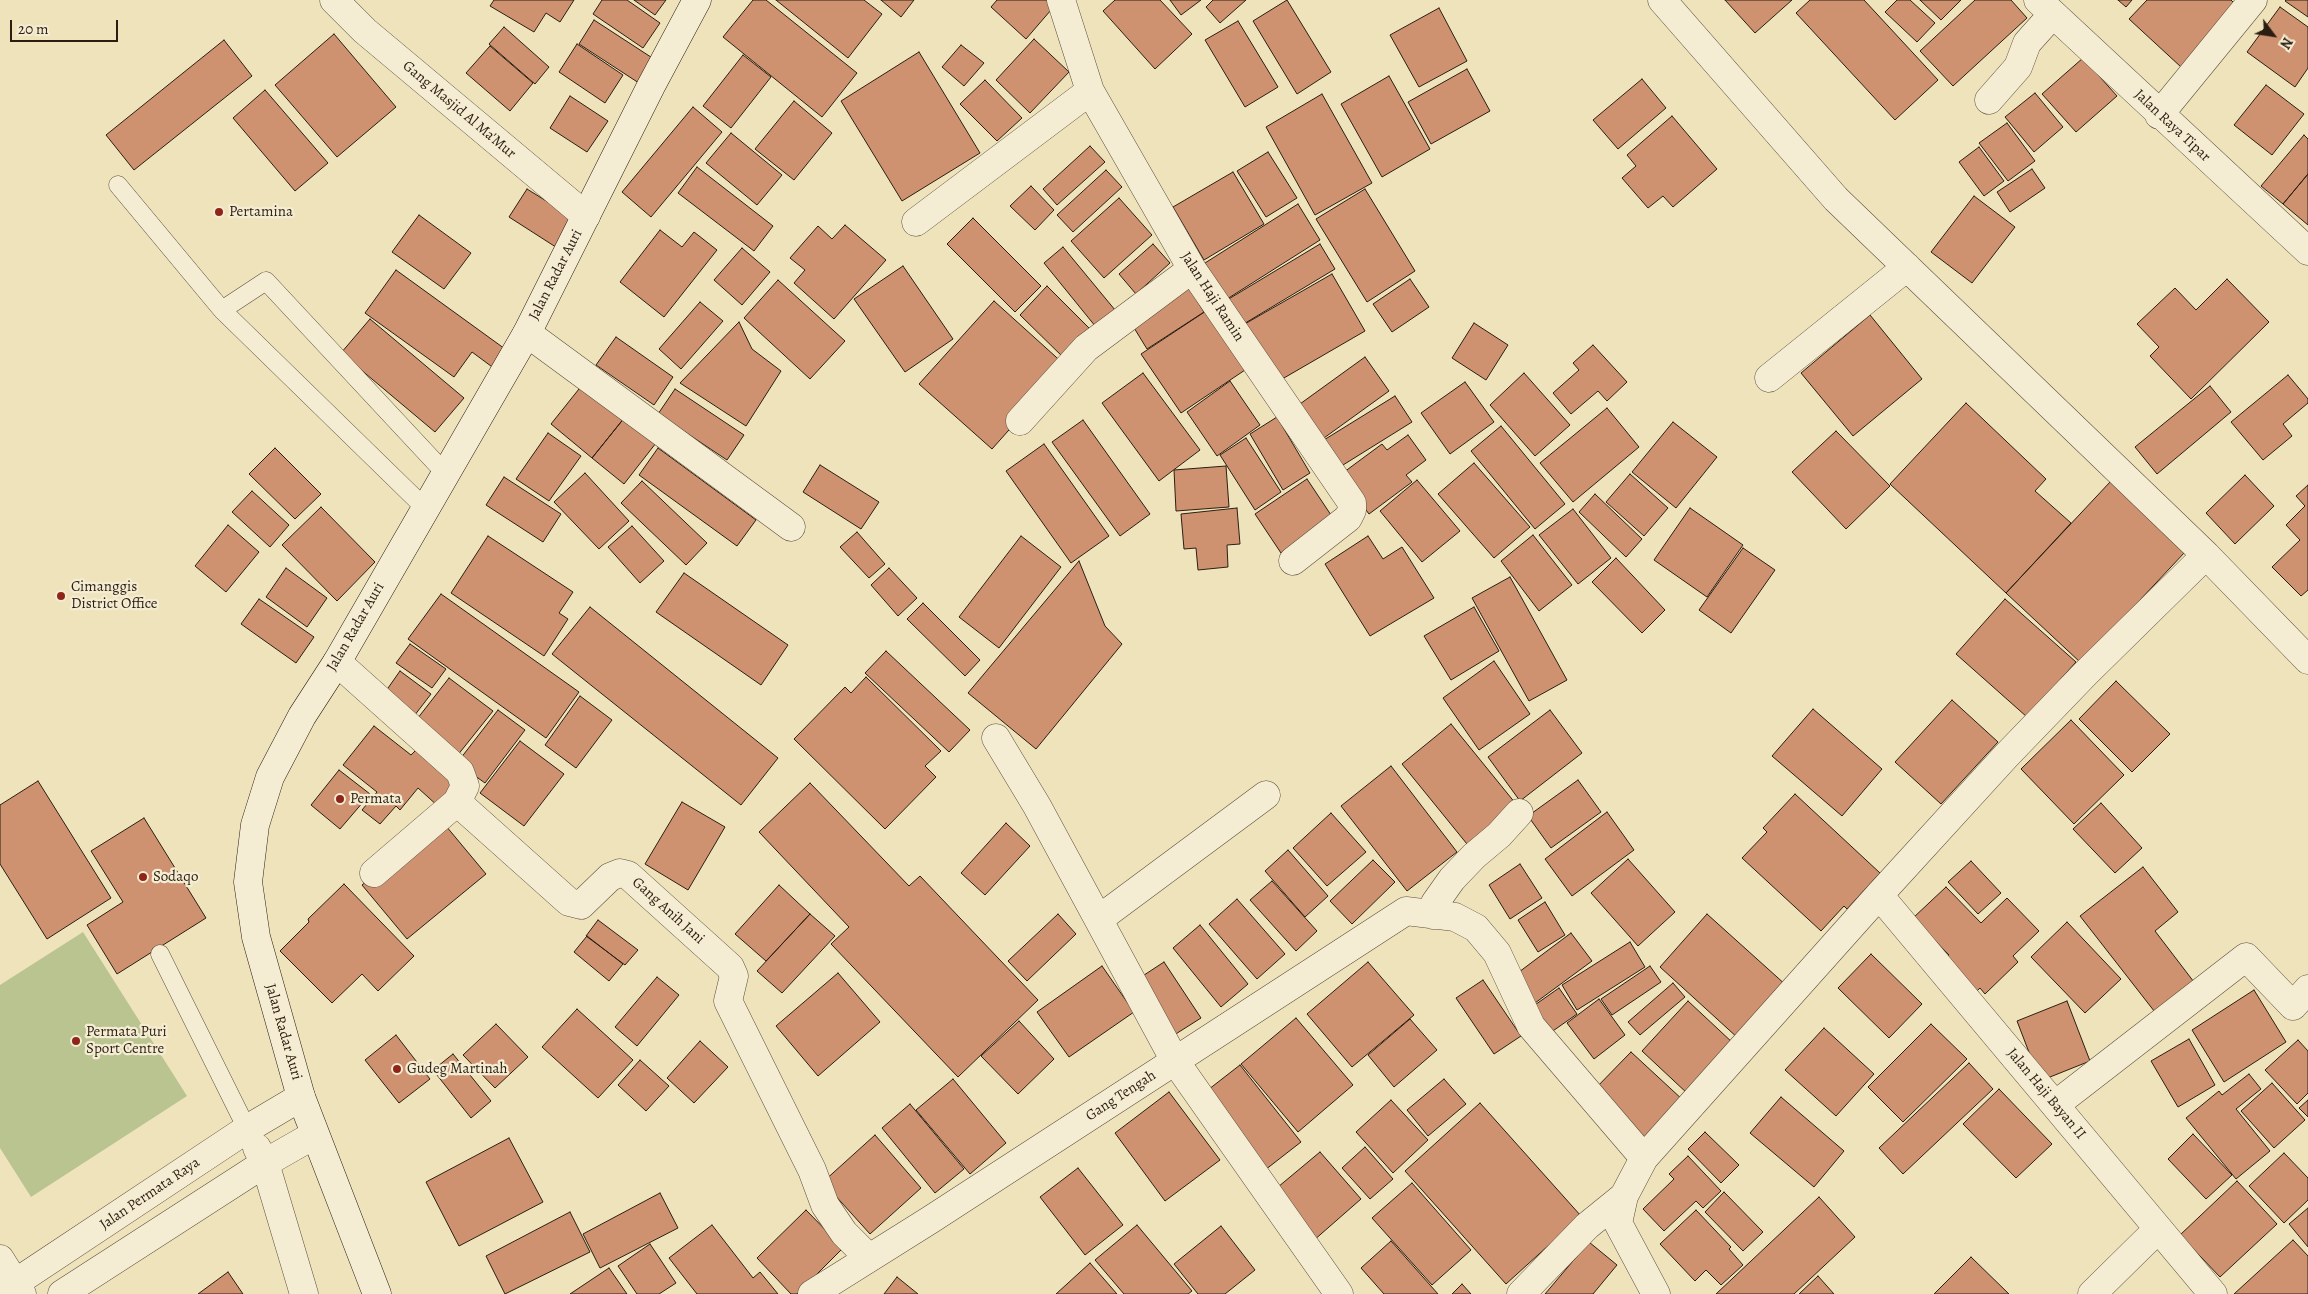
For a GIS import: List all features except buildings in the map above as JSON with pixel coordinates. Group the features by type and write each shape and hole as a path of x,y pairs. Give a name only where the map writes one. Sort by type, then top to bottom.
{"street":[{"name":"Gang Masjid Al Ma'Mur","path":"334,0 365,31 586,216"},
{"name":"Jalan Radar Auri","path":"377,1294 314,1135 301,1097 256,938 248,882 255,825 270,777 302,716 337,662 527,333 696,0"},
{"name":"Jalan Haji Ramin","path":"1061,0 1090,91 1192,269 1352,503 1352,510 1348,518 1293,561"},
{"path":"1662,0 1836,199 2206,555 2308,660"},
{"path":"2159,115 2253,0"},
{"path":"1989,100 2018,66 2045,7"},
{"name":"Jalan Raya Tipar","path":"2045,7 2159,115 2308,251"},
{"path":"916,222 1090,91"},
{"path":"1769,378 1908,267"},
{"path":"1020,421 1086,348 1192,269"},
{"path":"527,333 791,527"},
{"path":"1656,1294 1618,1223 1624,1196 1644,1158 1879,895 2085,674 2206,555"},
{"path":"337,662 460,772 465,786 457,802 374,873"},
{"path":"996,738 1037,806 1175,1061 1339,1294"},
{"path":"1099,919 1266,795"},
{"name":"Gang Anih Jani","path":"457,802 569,902 581,905 610,877 620,873 628,875 730,967 734,976 728,1001 812,1170 825,1205 844,1233 869,1258"},
{"path":"1433,915 1435,903 1452,879 1474,856 1499,835 1519,812"},
{"name":"Jalan Haji Bayan II","path":"1879,895 2212,1294"},
{"name":"Gang Tengah","path":"812,1294 1406,911 1455,917 1476,928 1497,952 1531,1026 1644,1158"},
{"path":"2055,1105 2246,957 2293,1006 2308,989"},
{"name":"Jalan Permata Raya","path":"12,1290 247,1129 301,1097"},
{"path":"247,1129 265,1164 304,1294"},
{"path":"62,1294 265,1164 314,1135"},
{"path":"1521,1294 1587,1226 1624,1196"},
{"path":"2092,1294 2158,1229"},
{"path":"0,1259 12,1290"}],"lane":[{"path":"118,185 222,310 425,508"},
{"path":"222,310 266,281 445,473"},
{"path":"160,954 247,1129"}],"green space":[{"name":"Permata Puri Sport Centre","path":"83,932 187,1096 31,1197 0,1148 0,985"}],"place":[{"name":"Pertamina","path":"219,212"},
{"name":"Cimanggis District Office","path":"61,596"},
{"name":"Permata","path":"340,799"},
{"name":"Sodaqo","path":"143,877"},
{"name":"Permata Puri Sport Centre","path":"76,1041"},
{"name":"Gudeg Martinah","path":"397,1069"}]}
